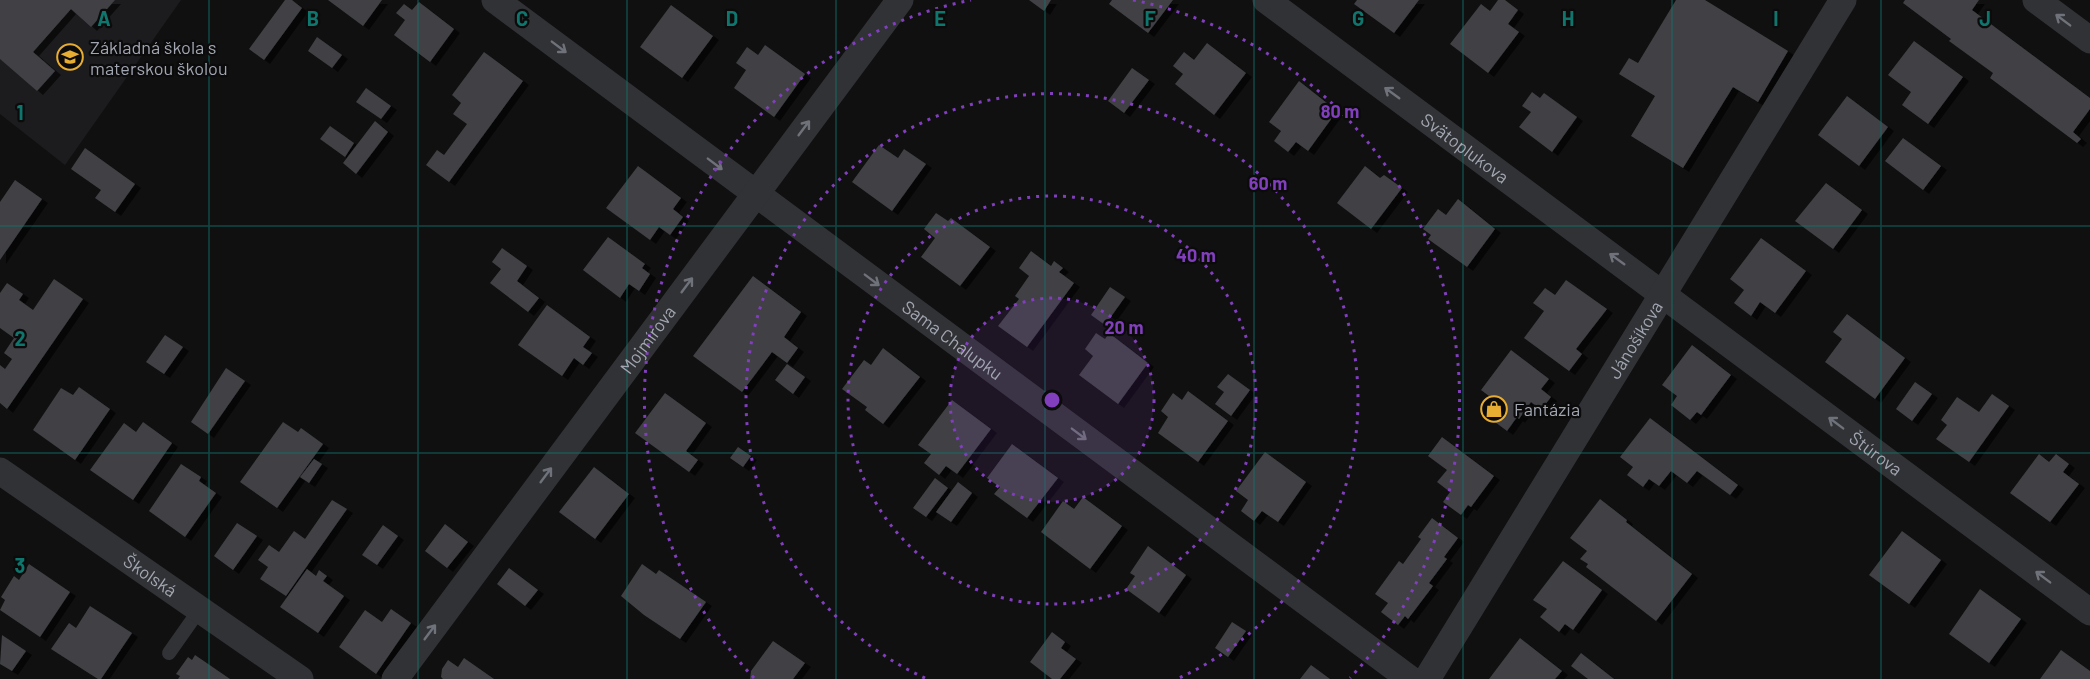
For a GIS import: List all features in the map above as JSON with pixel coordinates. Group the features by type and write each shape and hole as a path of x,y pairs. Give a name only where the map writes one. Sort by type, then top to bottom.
{"street":[{"name":"Sama Chalupku","path":"495,0 1410,679"},
{"name":"Mojmírova","path":"395,679 900,0"},
{"name":"Svätoplukova","path":"1266,0 1664,294"},
{"name":"Jánošíkova","path":"1427,679 1843,0"},
{"path":"2036,0 2090,40"},
{"name":"Štúrova","path":"1664,294 2090,612"},
{"name":"Školská","path":"0,471 300,679"}],"lane":[{"path":"169,653 200,609"}],"shaded area":[{"name":"Základná škola s materskou školou","path":"0,0 181,0 65,165 0,114"}],"building":[{"path":"0,0 115,0 91,27 71,9 33,52 55,71 37,91 0,59"},
{"path":"285,0 292,0 302,8 264,60 249,49"},
{"path":"328,0 382,0 363,26"},
{"path":"1029,0 1051,0 1044,11"},
{"path":"1112,0 1173,0 1148,33 1109,4"},
{"path":"1357,0 1419,0 1394,33 1354,4"},
{"path":"1498,0 1505,0 1518,10 1508,24 1519,32 1488,73 1450,44 1481,4 1490,11"},
{"path":"1676,0 1705,0 1788,51 1758,102 1733,87 1683,168 1631,136 1655,96 1619,74 1629,58 1638,63"},
{"path":"1905,0 1979,0 1972,10 2090,98 2090,109 2073,132 2081,139 2077,143 1990,78 1993,73 1903,3"},
{"path":"419,2 454,29 430,62 394,35 405,20 396,13 404,4 412,10"},
{"path":"671,5 713,36 682,78 640,47"},
{"path":"317,37 342,55 332,68 308,51"},
{"path":"1914,41 1963,77 1928,124 1902,105 1911,92 1888,75"},
{"path":"1207,43 1246,73 1214,115 1175,84 1183,74 1173,66 1184,52 1194,60"},
{"path":"765,45 805,74 774,117 734,88 746,70 736,63 747,47 758,55"},
{"path":"484,52 523,81 449,182 426,165 437,150 444,155 467,124 453,114 461,103 452,95"},
{"path":"1132,68 1149,80 1124,113 1108,101"},
{"path":"1299,81 1337,111 1308,151 1296,142 1288,152 1274,141 1281,131 1269,122"},
{"path":"366,88 391,106 381,119 356,102"},
{"path":"1532,92 1540,98 1544,93 1577,117 1552,152 1519,127 1531,112 1522,106"},
{"path":"1847,96 1888,127 1859,166 1818,135"},
{"path":"375,121 388,132 356,174 343,163"},
{"path":"330,126 354,143 345,157 320,139"},
{"path":"1903,138 1941,166 1923,190 1885,161"},
{"path":"879,145 898,158 904,149 926,164 892,211 852,182"},
{"path":"85,148 135,184 115,212 95,198 101,190 71,169"},
{"path":"638,166 681,198 673,209 683,217 670,235 659,227 650,240 606,208"},
{"path":"1365,166 1380,178 1384,175 1402,188 1371,229 1337,203"},
{"path":"15,180 42,199 0,260 0,202"},
{"path":"1826,183 1862,210 1833,249 1795,221"},
{"path":"1458,199 1495,229 1467,267 1428,239 1431,235 1423,229 1438,209 1446,215"},
{"path":"936,213 948,221 951,218 990,247 960,286 921,257 935,238 924,229"},
{"path":"608,237 645,264 642,268 650,274 639,291 629,284 620,298 583,270"},
{"path":"1761,238 1806,271 1775,313 1760,302 1751,316 1734,303 1744,290 1730,279"},
{"path":"502,248 527,266 517,281 539,298 528,312 490,283 501,269 492,262"},
{"path":"1031,251 1051,266 1054,261 1063,268 1059,272 1074,283 1027,347 998,326 1019,299 1015,296 1029,276 1019,268"},
{"path":"753,276 801,312 784,337 798,348 787,363 772,352 742,392 693,356"},
{"path":"54,279 83,299 7,409 0,403 0,365 5,369 12,359 4,353 14,338 0,328 0,293 7,283 23,294 19,300 33,310"},
{"path":"1566,280 1607,309 1576,349 1582,354 1569,371 1524,338 1544,311 1533,303 1545,288 1555,295"},
{"path":"1110,287 1125,297 1105,325 1091,315"},
{"path":"547,305 590,337 583,347 592,353 583,365 574,358 562,376 518,345"},
{"path":"1847,314 1905,358 1875,399 1825,362 1842,339 1833,332"},
{"path":"1096,333 1105,339 1109,333 1148,363 1118,404 1079,375 1093,356 1085,349"},
{"path":"165,335 183,347 164,374 146,362"},
{"path":"1692,345 1731,375 1701,415 1697,412 1690,420 1671,405 1677,396 1662,385"},
{"path":"883,348 920,377 883,424 865,410 867,407 842,389 864,360 871,365"},
{"path":"1511,350 1549,379 1541,389 1551,397 1541,410 1531,402 1507,431 1483,413 1493,399 1481,390"},
{"path":"787,364 805,377 793,394 775,380"},
{"path":"226,368 245,381 208,434 191,422"},
{"path":"1228,374 1250,390 1231,416 1215,404 1224,392 1217,387"},
{"path":"1915,382 1932,394 1912,421 1896,409"},
{"path":"79,387 110,409 75,460 33,430 61,388 73,395"},
{"path":"1188,391 1228,421 1198,462 1158,433 1168,417 1161,411 1173,393 1182,400"},
{"path":"665,393 706,423 686,451 698,460 689,472 635,433"},
{"path":"1992,394 2009,406 1969,462 1936,439 1947,425 1941,420 1957,397 1979,412"},
{"path":"952,400 991,429 957,474 946,466 939,475 924,463 931,454 918,445"},
{"path":"1650,418 1738,485 1730,495 1697,471 1687,483 1671,471 1659,486 1649,479 1643,487 1627,475 1633,467 1620,457"},
{"path":"143,422 172,443 133,500 90,470 124,423 136,432"},
{"path":"283,422 298,432 301,428 323,444 277,508 240,482"},
{"path":"1442,437 1494,476 1471,507 1468,505 1461,515 1443,502 1450,492 1437,482 1447,470 1428,456"},
{"path":"1012,444 1058,478 1027,518 994,494 1000,487 987,478"},
{"path":"738,447 751,456 743,467 730,458"},
{"path":"1265,452 1306,482 1278,522 1262,511 1254,521 1241,511 1248,500 1236,491"},
{"path":"2039,454 2049,462 2056,454 2069,464 2063,472 2079,484 2050,522 2010,493"},
{"path":"314,459 322,464 309,483 300,477"},
{"path":"181,464 201,477 199,481 216,493 185,537 149,511"},
{"path":"594,467 629,494 595,539 559,512"},
{"path":"935,478 948,488 926,517 913,508"},
{"path":"958,482 972,493 951,522 936,512"},
{"path":"1083,497 1122,526 1090,569 1041,532 1063,501 1074,509"},
{"path":"1600,499 1692,574 1656,621 1586,567 1588,564 1580,559 1587,551 1570,538"},
{"path":"332,500 347,509 286,596 260,579 268,567 258,560 269,545 279,552 294,531 305,539"},
{"path":"1432,518 1458,538 1444,557 1447,559 1429,583 1433,586 1408,619 1405,616 1398,625 1381,612 1388,603 1375,594 1399,561 1403,564 1421,539 1418,537"},
{"path":"237,523 257,536 233,570 214,556"},
{"path":"445,524 468,542 447,568 425,551"},
{"path":"383,525 398,536 377,565 362,555"},
{"path":"1902,531 1941,560 1909,604 1869,575"},
{"path":"1148,546 1186,575 1159,613 1126,589 1135,576 1130,573"},
{"path":"1563,561 1602,590 1573,630 1565,624 1559,632 1540,617 1547,609 1533,600"},
{"path":"29,564 70,592 40,637 0,610 5,600 1,597 14,576 19,580"},
{"path":"642,564 656,574 659,570 706,602 680,639 644,615 621,596"},
{"path":"509,568 538,590 525,606 497,584"},
{"path":"307,569 316,576 319,570 327,576 323,581 344,596 318,633 280,607"},
{"path":"1980,589 2021,619 1989,663 1949,634"},
{"path":"90,606 132,633 101,679 51,649 69,623 76,628"},
{"path":"391,609 411,623 376,674 339,647 365,610 382,622"},
{"path":"1232,622 1246,631 1228,657 1215,648"},
{"path":"1052,632 1065,642 1061,648 1076,659 1060,679 1052,679 1030,662"},
{"path":"2,635 26,651 12,671 0,664"},
{"path":"1520,638 1562,671 1555,679 1489,679"},
{"path":"773,641 805,663 793,679 750,679 751,671"},
{"path":"2061,650 2090,671 2090,679 2040,679"},
{"path":"1581,653 1614,679 1588,679 1571,666"},
{"path":"195,655 230,679 178,679 180,676 176,674 188,657 192,660"},
{"path":"464,658 494,679 443,679 441,677 442,669 448,660 458,667"},
{"path":"1311,665 1330,679 1300,679"}],"place":[{"name":"Základná škola s materskou školou","path":"70,57"},
{"name":"Fantázia","path":"1494,409"}]}
